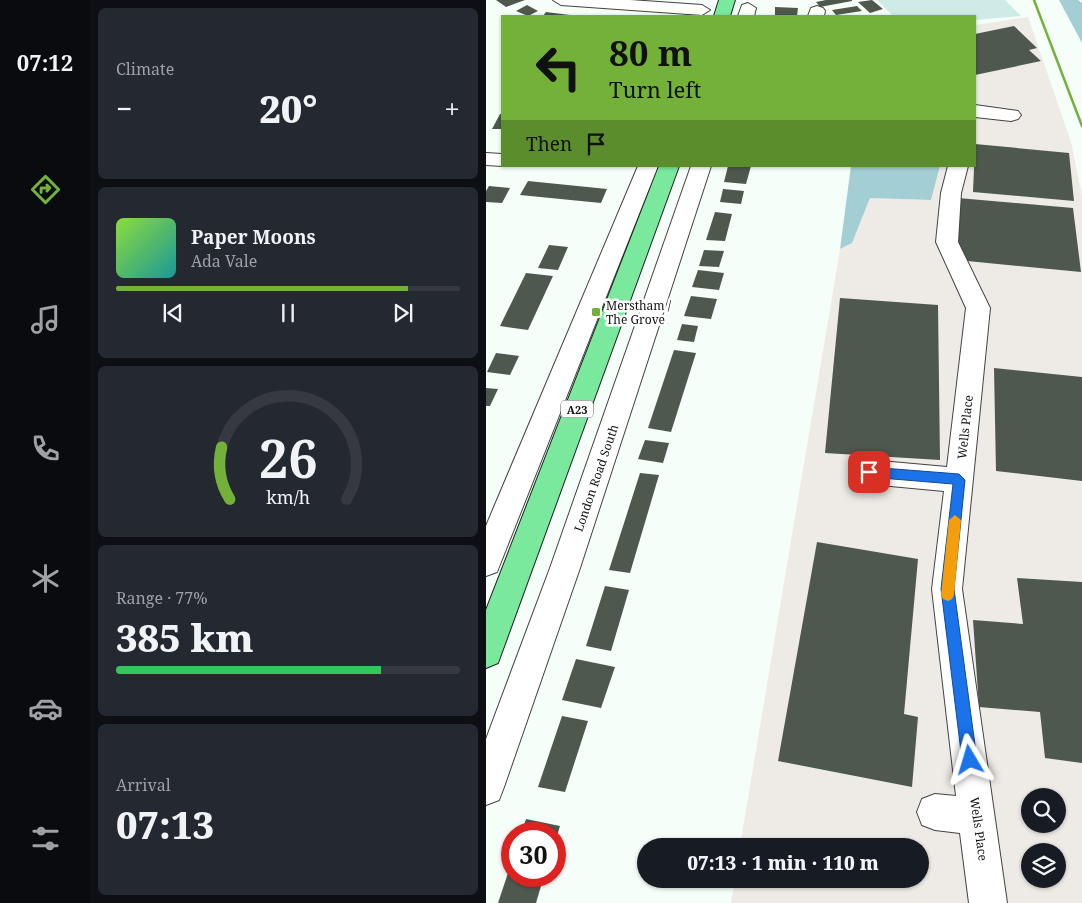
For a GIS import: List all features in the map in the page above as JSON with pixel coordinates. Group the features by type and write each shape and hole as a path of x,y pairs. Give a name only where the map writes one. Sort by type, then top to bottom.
{"main road":[{"path":"722,15 727,0"},
{"name":"A23","path":"486,652 669,167"}],"street":[{"path":"561,0 702,9"},
{"path":"976,111 1011,115"},
{"path":"486,159 501,160"},
{"path":"486,562 648,167"},
{"name":"London Road South","path":"486,787 566,568 701,167"},
{"name":"Wells Place","path":"958,167 951,193 946,242 978,308 947,589 988,903"},
{"path":"869,472 959,480"},
{"path":"935,812 977,818"}],"shaded area":[{"path":"877,0 1005,0 1021,16 976,20 976,15 892,15"},
{"path":"1059,0 1078,0 1082,3 1082,43"},
{"path":"1028,17 1071,142 1082,195 1082,903 731,903 734,888 929,888 929,838 741,838 840,249 852,243 870,198 931,200 940,167 976,167 976,25"},
{"path":"851,167 940,167 931,200 870,198 852,243 840,249"}],"building":[{"path":"496,0 525,0 506,7"},
{"path":"826,0 852,1 820,7 816,2"},
{"path":"872,0 883,9 870,13 858,2"},
{"path":"527,5 538,11 526,15 516,11"},
{"path":"857,6 862,11 836,15 832,10"},
{"path":"775,7 798,8 797,15 775,15"},
{"path":"546,12 570,15 544,15"},
{"path":"1014,26 1037,48 1029,50 1041,61 976,75 976,34"},
{"path":"500,114 501,114 501,129 492,129"},
{"path":"976,144 1069,153 1074,201 973,192"},
{"path":"728,167 751,167 746,184 724,182"},
{"path":"528,181 607,189 601,203 520,195"},
{"path":"489,186 510,188 502,203 486,202 486,191"},
{"path":"723,189 744,191 741,204 720,202"},
{"path":"958,198 1073,208 1081,272 957,260"},
{"path":"715,212 732,214 725,241 706,240"},
{"path":"549,245 568,247 558,270 538,268"},
{"path":"704,250 724,251 719,267 699,266"},
{"path":"698,270 724,273 719,290 692,287"},
{"path":"526,273 553,276 528,330 500,326"},
{"path":"691,296 717,299 711,319 684,316"},
{"path":"840,298 938,305 940,460 825,453"},
{"path":"682,324 698,326 694,342 677,340"},
{"path":"674,350 696,353 671,432 648,428"},
{"path":"496,353 519,356 510,375 487,372"},
{"path":"994,368 1082,377 1082,481 996,471"},
{"path":"486,388 498,389 490,406 486,406"},
{"path":"645,440 669,443 663,463 638,459"},
{"path":"640,473 659,475 630,573 609,570"},
{"path":"817,542 918,559 904,714 918,717 912,787 778,761"},
{"path":"1017,578 1082,582 1082,763 1045,758 1040,712 979,707 973,620 1023,624"},
{"path":"605,586 629,590 611,651 586,646"},
{"path":"576,659 615,667 601,708 562,700"},
{"path":"562,716 588,721 565,792 538,787"},
{"path":"526,819 541,822 525,822"},
{"path":"503,887 541,887 536,903 498,903"}],"railway":[{"path":"1034,0 1082,126"}],"slow traffic":[{"path":"948,595 947,589 955,520"}],"place":[{"name":"Merstham / The Grove","path":"596,312"}],"route":[{"path":"869,472 959,480 947,589 970,760"}]}
